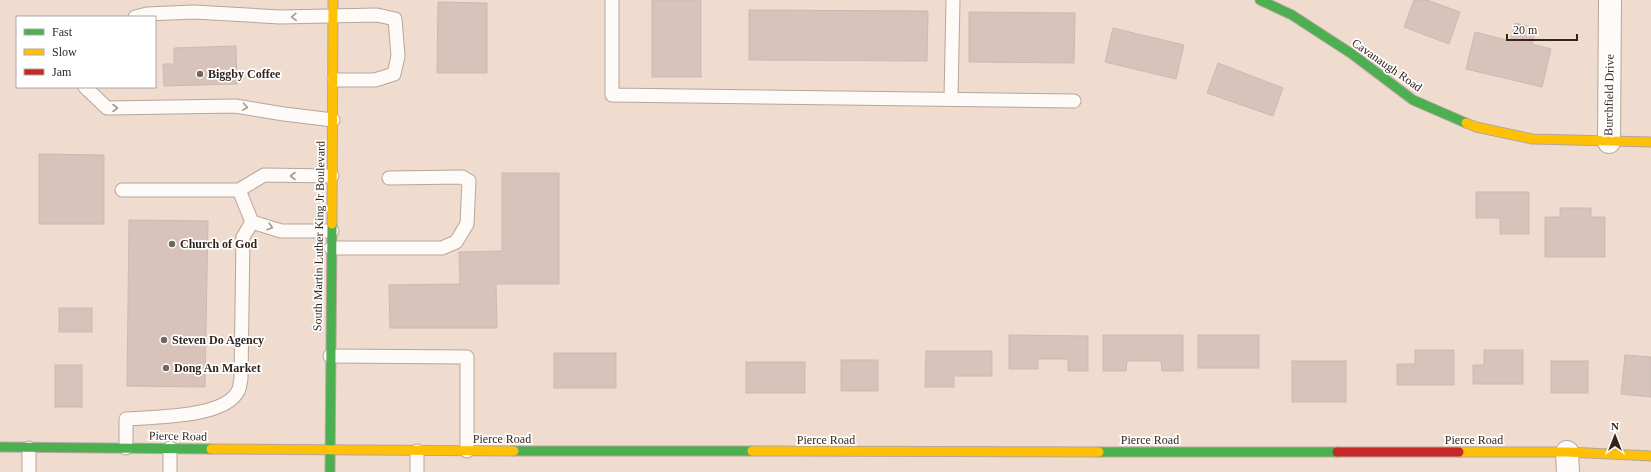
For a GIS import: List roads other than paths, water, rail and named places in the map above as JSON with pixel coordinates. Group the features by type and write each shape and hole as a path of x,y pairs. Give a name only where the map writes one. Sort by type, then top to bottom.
{"street":[{"name":"South Martin Luther King Jr Boulevard","path":"330,472 331,248 334,80 333,0"},
{"name":"Cavanaugh Road","path":"1260,0 1299,20 1352,54 1413,100 1476,127 1532,139 1651,142"},
{"name":"Burchfield Drive","path":"1609,142 1610,0"},
{"name":"Pierce Road","path":"0,447 1568,462 1610,453 1651,456"}],"lane":[{"path":"612,0 612,95 1074,101"},
{"path":"951,99 953,0"},
{"path":"139,16 147,14 194,12 280,17 377,15 395,20 398,56 394,74 376,80 334,80"},
{"path":"86,88 107,108 235,106 333,120"},
{"path":"122,190 239,190 264,175 332,176"},
{"path":"331,248 442,248 456,242 467,224 469,181 462,177 389,178"},
{"path":"239,190 252,222"},
{"path":"252,222 281,231 332,231"},
{"path":"126,448 126,419 190,415 229,402 238,392 241,379 243,237 252,222"},
{"path":"330,356 467,357 467,451"},
{"path":"29,448 29,472"},
{"path":"170,448 170,472"},
{"path":"417,451 417,472"}],"place":[{"name":"Biggby Coffee","path":"200,74"},
{"name":"Church of God","path":"172,244"},
{"name":"Steven Do Agency","path":"164,340"},
{"name":"Dong An Market","path":"166,368"}]}
